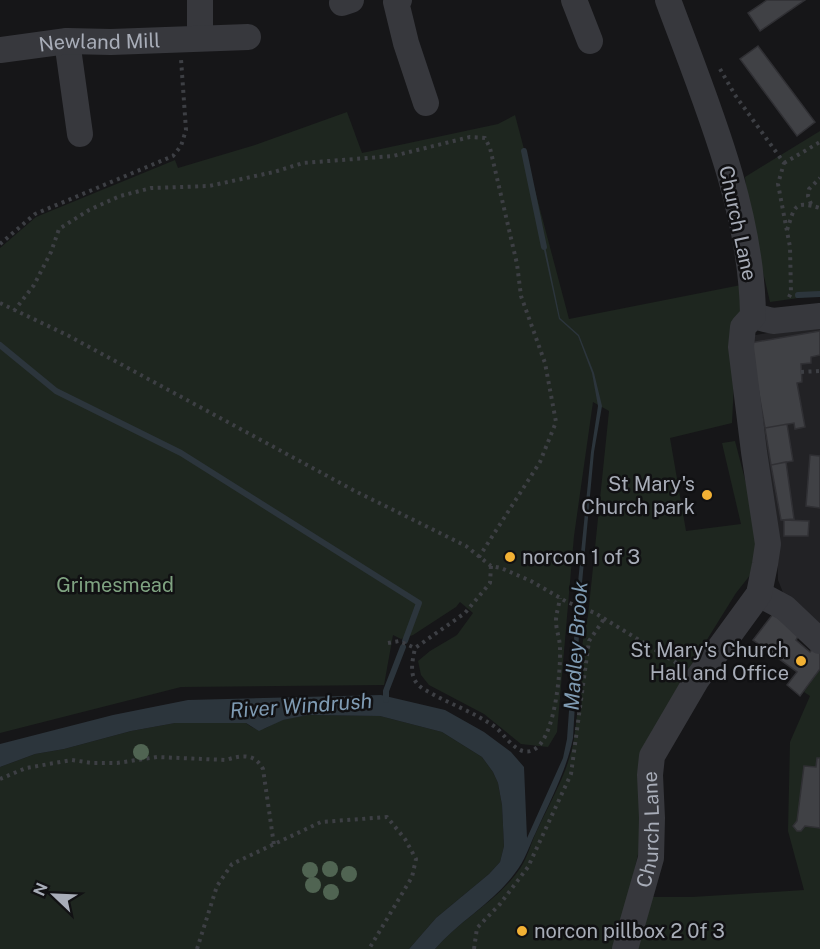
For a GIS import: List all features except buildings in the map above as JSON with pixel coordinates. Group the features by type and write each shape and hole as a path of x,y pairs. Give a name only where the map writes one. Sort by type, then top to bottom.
{"street":[{"path":"190,39 200,0"},
{"path":"574,0 590,41"},
{"name":"Church Lane","path":"625,949 651,858 650,775 652,756 697,679 759,594 768,544 741,347 742,327 763,318 753,296 748,250 714,120 668,0"},
{"path":"394,1 426,102"},
{"name":"Newland Mill","path":"0,50 68,41 248,37"},
{"path":"68,41 80,134"},
{"path":"763,318 820,316"},
{"path":"759,594 785,608 820,641"}],"path":[{"path":"0,244 35,214 173,156 182,146 186,130 190,39"},
{"path":"718,65 735,95 784,163"},
{"path":"14,311 34,285 51,252 59,229 89,210 120,196 151,188 188,188 227,182 303,163 393,156 471,137 485,138 490,148 517,264 521,296 545,363 556,422 540,462 479,556"},
{"path":"763,318 791,293 790,247 778,184 784,163 820,142"},
{"path":"812,205 808,189 820,178"},
{"path":"787,231 794,209 803,204 820,208"},
{"path":"0,303 67,335 355,491 466,546 491,566 531,581 567,602 595,613 674,661 697,679"},
{"path":"801,372 820,370"},
{"path":"491,566 490,583 465,613 415,648 412,674 418,685 486,722 525,752 540,745 555,706 560,652 556,623 560,598"},
{"path":"474,949 477,928 500,904 528,867 571,774 589,641 604,619"},
{"path":"388,643 399,641 415,648"},
{"path":"0,779 26,768 54,765 72,760 117,763 157,757 226,760 250,756 259,761 263,769 274,844"},
{"path":"197,949 217,886 232,864 321,822 387,817 405,839 416,859 412,877 369,949"}],"shaded area":[{"path":"820,323 820,633 784,595 778,580 777,540 751,336"}],"green space":[{"name":"Grimesmead","path":"347,112 362,153 498,124 515,115 569,319 741,285 744,300 734,383 732,423 670,438 686,531 741,524 722,443 735,441 759,533 751,574 736,593 685,675 640,754 640,846 616,949 435,949 497,894 519,870 562,777 571,752 576,724 582,647 588,616 609,411 593,402 574,536 557,732 548,747 521,744 484,714 429,685 421,675 418,661 457,635 473,613 460,602 413,635 401,639 393,635 384,685 181,687 0,733 0,248 36,217 175,160 178,168 255,145"},
{"path":"820,131 820,295 770,302 748,208 745,177"},
{"path":"820,669 820,949 631,949 653,897 692,897 804,890 788,831 790,742 810,696 804,692"},
{"path":"308,715 380,716 442,732 482,757 498,783 502,805 504,846 500,862 436,918 409,949 0,949 0,767 35,754 175,723 246,723 260,729 282,720"}],"water":[{"name":"River Windrush","path":"542,241 544,241 560,318 579,335 594,373 602,406 594,452 582,583 573,738 562,775 524,858 515,873 497,894 435,949 409,949 436,918 500,862 504,846 502,805 498,783 482,757 442,732 380,716 308,715 283,720 259,731 246,723 175,723 35,754 0,767 0,744 113,715 188,700 381,695 445,710 484,732 511,752 524,767 527,838 563,758 567,739 578,583 598,406 592,373 578,336 559,319"}],"waterway":[{"name":"Madley Brook","path":"524,151 544,247"},
{"path":"798,295 820,294"},
{"path":"0,345 56,391 181,453 419,603 405,641"},
{"path":"386,700 386,691 403,647"}],"place":[{"name":"St Mary's Church park","path":"707,495"},
{"name":"norcon 1 of 3","path":"510,557"},
{"name":"St Mary's Church Hall and Office","path":"801,661"},
{"name":"norcon pillbox 2 0f 3","path":"522,931"}]}
